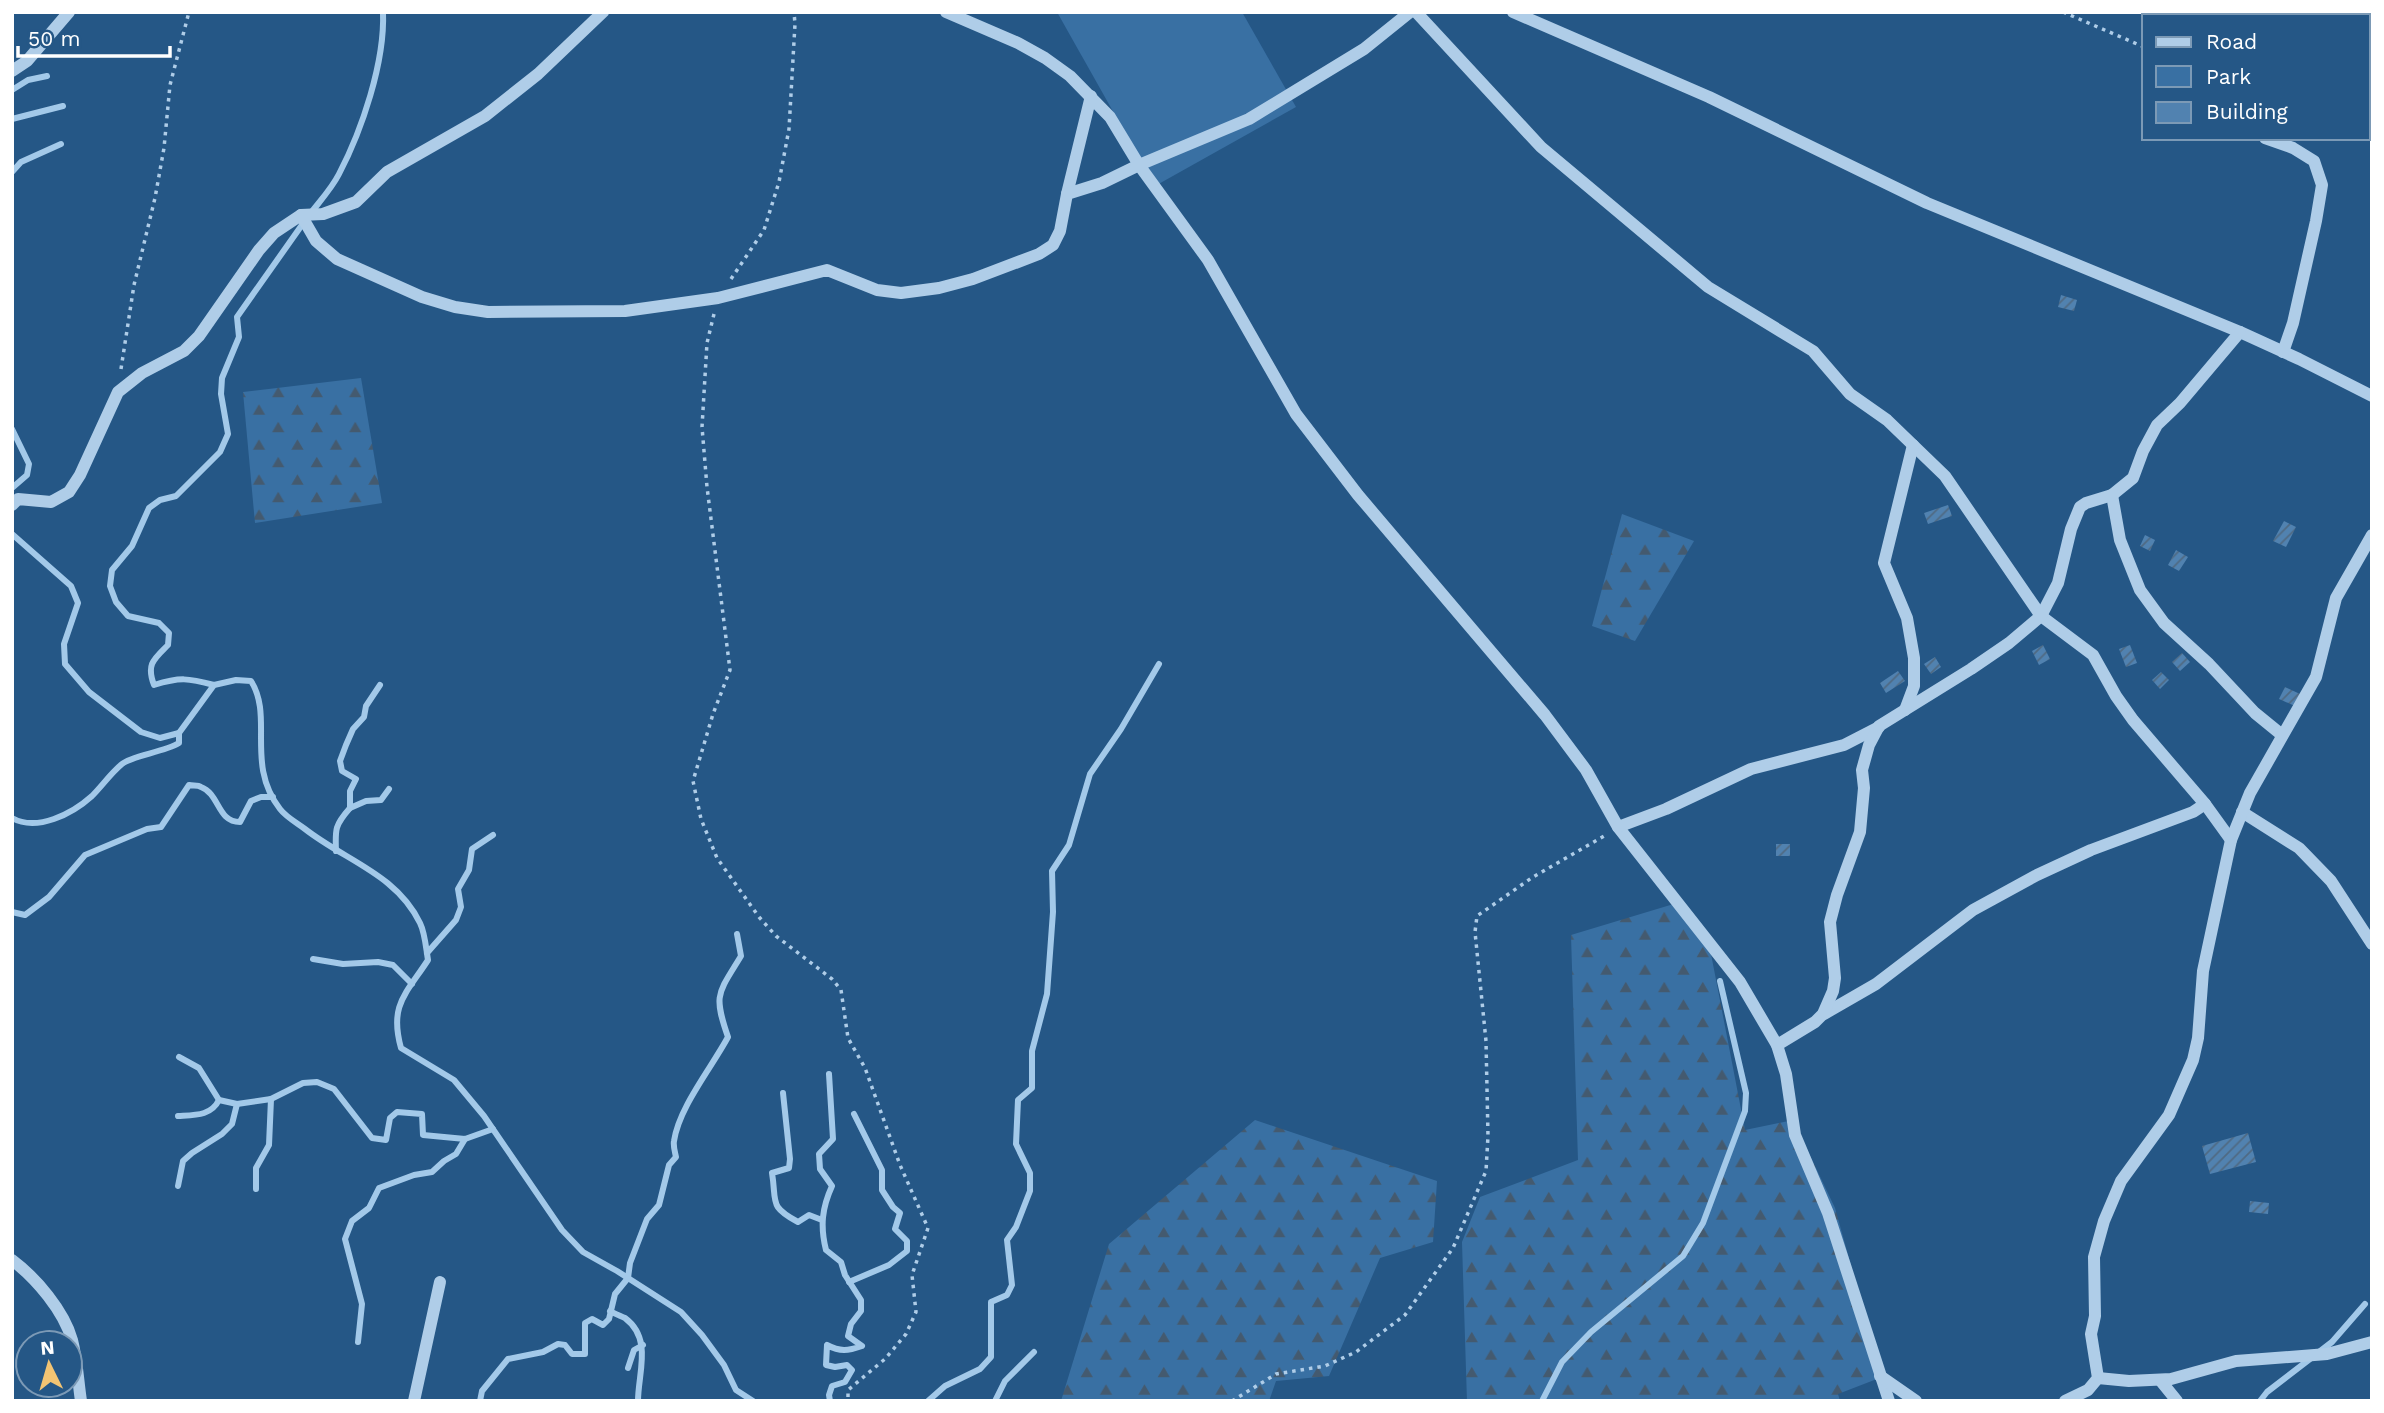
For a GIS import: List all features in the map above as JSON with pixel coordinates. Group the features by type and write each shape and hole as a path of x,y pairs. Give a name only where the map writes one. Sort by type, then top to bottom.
{"street":[{"path":"12,71 27,61 69,12"},
{"path":"12,505 18,499 55,501 69,492 80,475 118,392 142,373 184,351 199,336 259,250 274,233 301,215 323,214 356,202 387,172 485,117 538,74 603,12"},
{"path":"946,12 1045,58 1091,96 1121,132 1139,165 1208,260 1296,414 1358,495 1545,715 1586,770 1618,827 1740,982 1777,1045 1786,1074 1795,1135 1828,1213 1889,1401"},
{"path":"1067,194 1102,183 1249,118 1364,49 1410,12"},
{"path":"1416,12 1541,148 1708,287 1813,351 1850,394 1887,420 1944,476 2041,616 2093,655 2133,720 2205,804 2231,840"},
{"path":"1513,12 1709,97 1927,203 2240,332 2372,396"},
{"path":"301,215 316,242 337,258 422,297 455,307 488,312 625,311 718,298 827,270 877,290 901,293 939,288 972,279 1039,254 1053,245 1060,231 1091,96"},
{"path":"2271,140 2293,148 2314,161 2322,185 2294,323 2283,352"},
{"path":"1618,827 1667,808 1751,769 1843,745 1905,711 2009,643 2041,616 2058,583 2071,529 2080,507 2112,495 2133,478 2157,425 2180,403 2240,332"},
{"path":"1905,711 1914,686 1914,658 1907,618 1884,564 1913,445"},
{"path":"2112,495 2120,540 2140,590 2164,623 2209,664 2255,713 2282,735"},
{"path":"2065,1401 2088,1390 2098,1378 2091,1334 2095,1316 2094,1257 2104,1221 2121,1181 2169,1115 2193,1060 2198,1038 2203,971 2231,840 2242,812 2282,735 2316,677 2336,598 2372,536"},
{"path":"1823,1014 1829,1003 1835,978 1830,922 1860,832 1864,788 1862,770 1869,745 1880,726"},
{"path":"1777,1045 1815,1022 1823,1014 1876,984 1973,910 2091,850 2193,812 2205,804"},
{"path":"2242,812 2299,848 2331,881 2372,944"},
{"path":"12,1260 45,1295 69,1332 76,1358 81,1401"},
{"path":"414,1401 440,1282"},
{"path":"2098,1378 2160,1380 2236,1361 2328,1354 2372,1342"},
{"path":"1880,1376 1916,1401"},
{"path":"2160,1380 2177,1401"}],"path":[{"path":"118,392 134,285 164,148 170,85 189,12"},
{"path":"794,12 789,129 779,182 764,230 718,298 708,343 702,427 730,670 713,714 693,781 701,819 717,858 776,936 832,979 841,990 848,1038 864,1068 900,1165 928,1228 912,1275 916,1312 906,1334 885,1359 848,1390 848,1401"},
{"path":"2063,12 2142,46"},
{"path":"1232,1401 1276,1374 1325,1366 1356,1352 1405,1315 1452,1248 1486,1171 1489,1136 1486,1041 1475,932 1477,916 1533,877 1618,827"}],"green space":[{"path":"1057,12 1242,12 1296,107 1155,186"},
{"path":"361,378 382,503 255,523 243,392"},
{"path":"1622,514 1694,541 1635,641 1592,626"},
{"path":"1677,903 1711,954 1745,1130 1793,1120 1835,1208 1882,1377 1838,1394 1840,1401 1467,1401 1462,1242 1480,1197 1578,1160 1571,935"},
{"path":"1255,1120 1437,1181 1433,1242 1380,1258 1329,1376 1276,1381 1269,1401 1061,1401 1109,1244"}],"building":[{"path":"2061,295 2077,300 2074,311 2058,307"},
{"path":"1948,505 1952,516 1928,524 1924,513"},
{"path":"2284,521 2296,527 2286,547 2273,541"},
{"path":"2145,535 2155,540 2150,551 2140,546"},
{"path":"2176,550 2188,557 2179,571 2168,565"},
{"path":"2043,645 2050,659 2039,665 2032,651"},
{"path":"2130,645 2137,663 2126,667 2119,649"},
{"path":"2182,653 2190,662 2180,671 2172,662"},
{"path":"1935,657 1941,667 1931,674 1924,664"},
{"path":"1898,671 1905,681 1886,693 1880,683"},
{"path":"2161,672 2169,680 2160,689 2152,680"},
{"path":"2285,687 2300,694 2295,706 2279,699"},
{"path":"1776,844 1790,844 1790,856 1776,856"},
{"path":"2248,1133 2256,1162 2210,1174 2202,1146"},
{"path":"2250,1201 2269,1203 2268,1214 2249,1212"}],"waterway":[{"path":"310,214 336,179 364,117 380,52 383,12"},
{"path":"12,90 28,80 47,76"},
{"path":"12,119 63,106"},
{"path":"12,172 21,162 61,144"},
{"path":"214,685 184,679 154,685 151,667 155,658 168,645 169,633 159,623 128,616 116,602 110,586 112,570 132,546 149,508 160,500 176,496 220,452 228,434 221,394 222,378 239,337 237,317 304,222"},
{"path":"12,429 29,464 27,475 12,488"},
{"path":"12,534 71,586 78,603 64,644 65,664 89,692 141,732 160,738 179,733 214,685 236,680 251,681 260,710 264,775 280,809 321,840 384,880 410,906 422,927 428,960 398,1010 401,1048 454,1080 484,1116 562,1230 583,1252 681,1312 724,1365 736,1390 753,1401"},
{"path":"928,1401 945,1386 980,1369 991,1357 991,1302 1007,1295 1012,1285 1007,1240 1016,1227 1030,1191 1030,1173 1016,1144 1018,1100 1032,1088 1032,1051 1047,994 1053,912 1052,871 1069,845 1090,774 1121,729 1159,664"},
{"path":"336,851 337,828 350,808 350,791 356,779 342,771 340,761 353,729 364,717 366,706 380,685"},
{"path":"12,818 32,823 64,815 92,796 126,761 179,743 179,733"},
{"path":"12,912 25,915 49,897 85,855 147,829 161,827 189,785 200,786 212,795 223,813 232,821 240,822 251,801 261,797 273,797"},
{"path":"350,808 366,801 381,800 389,789"},
{"path":"427,953 456,920 461,907 458,889 469,870 472,849 493,835"},
{"path":"480,1401 482,1391 508,1359 543,1352 558,1344 565,1345 572,1354 585,1354 585,1323 592,1319 603,1325 609,1319 615,1294 628,1278 630,1263 647,1219 659,1205 669,1165 676,1157 674,1141 682,1115 728,1037 719,1002 723,987 741,956 737,934"},
{"path":"313,959 343,964 378,962 393,965 412,984"},
{"path":"1542,1401 1562,1362 1591,1332 1683,1256 1703,1223 1745,1111 1746,1093 1720,981"},
{"path":"179,1057 199,1068 219,1100 237,1104"},
{"path":"829,1074 833,1139 819,1154 820,1169 832,1186 824,1210 823,1233 826,1250 841,1262 845,1275 861,1300 861,1311 851,1324 848,1336 862,1346 844,1350 827,1345 826,1365 847,1365 852,1370 845,1382 832,1386 830,1401"},
{"path":"178,1186 183,1161 232,1124 237,1104 271,1099 303,1083 317,1082 334,1089 372,1138 386,1140 390,1118 397,1112 422,1114 423,1135 465,1139 493,1129"},
{"path":"783,1093 790,1159 789,1168 772,1173 776,1202 782,1212 798,1222 809,1215 822,1220"},
{"path":"256,1189 256,1168 269,1145 271,1099"},
{"path":"178,1116 207,1112 219,1100"},
{"path":"849,1282 889,1265 907,1251 907,1241 895,1229 900,1213 882,1190 882,1170 854,1114"},
{"path":"358,1342 362,1304 345,1239 352,1221 369,1208 379,1188 414,1175 432,1172 456,1154 465,1139"},
{"path":"2260,1401 2267,1392 2332,1342 2365,1304"},
{"path":"610,1311 625,1318 634,1326 639,1336 642,1357 638,1401"},
{"path":"628,1368 634,1350 643,1345"},
{"path":"995,1401 1005,1381 1034,1352"}]}
